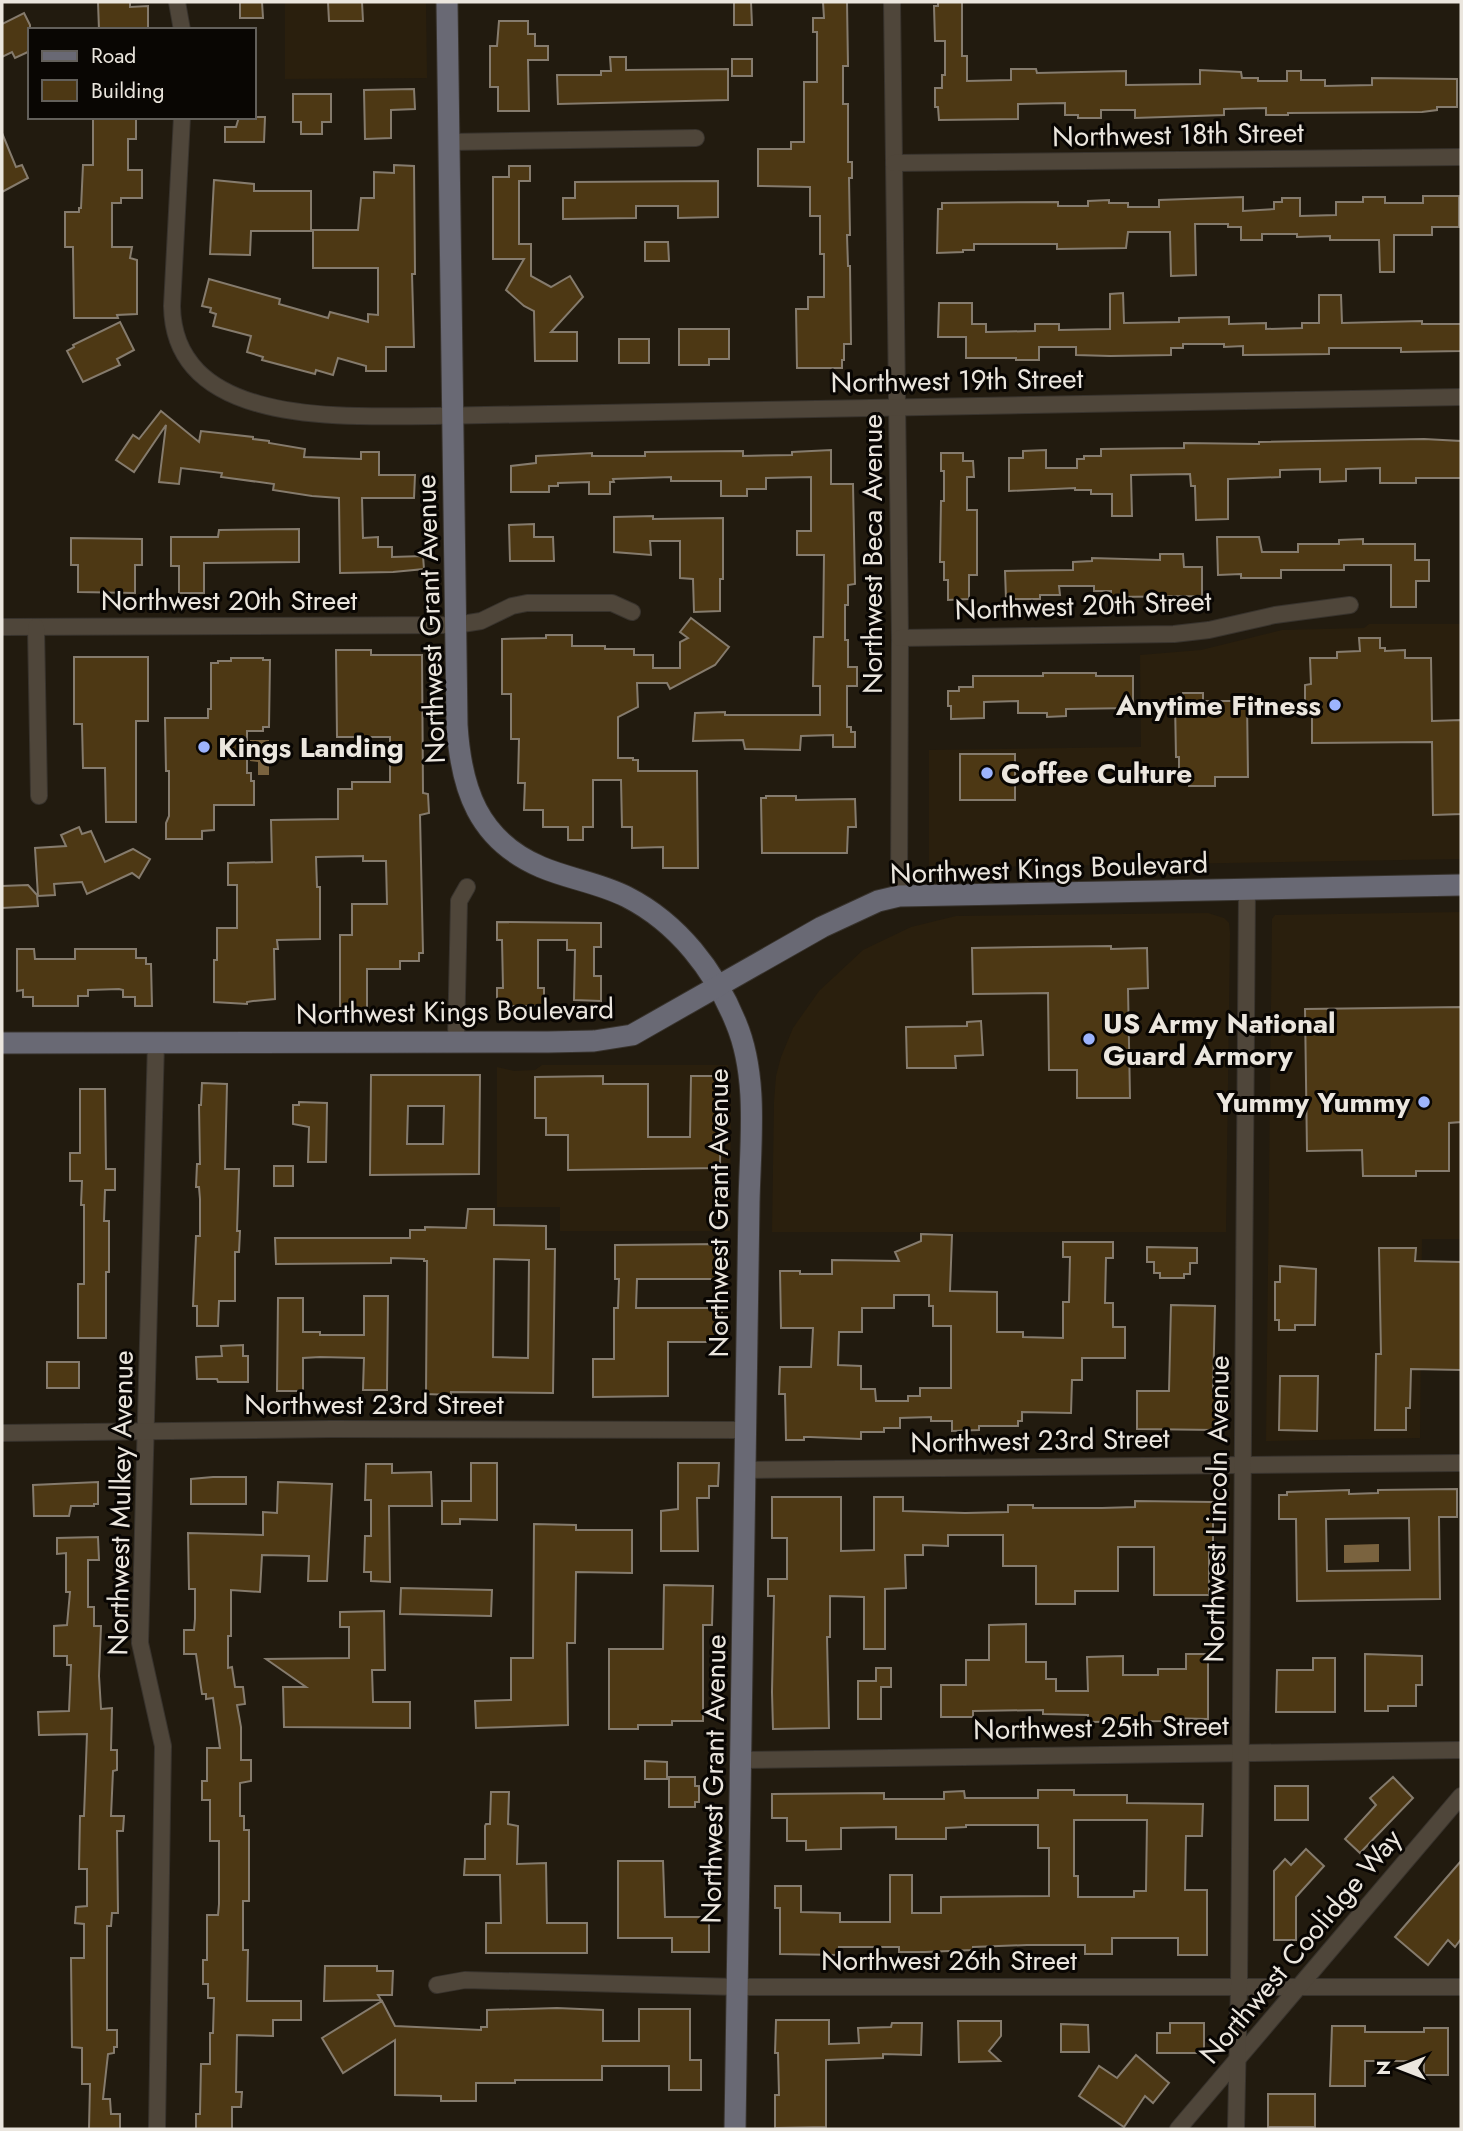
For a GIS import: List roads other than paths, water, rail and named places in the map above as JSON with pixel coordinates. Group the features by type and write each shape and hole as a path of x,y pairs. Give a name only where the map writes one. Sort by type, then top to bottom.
{"main road":[{"name":"Northwest Grant Avenue","path":"447,2 456,625 459,759 463,777 473,804 483,820 500,840 523,858 540,867 609,889 648,909 673,929 689,945 716,986 737,1024 747,1060 750,1091 736,2129"},
{"name":"Northwest Kings Boulevard","path":"2,1043 548,1042 615,1039 632,1035 657,1022 716,986 859,909 899,896 1461,885"}],"street":[{"path":"177,2 182,28"},
{"name":"Northwest Beca Avenue","path":"892,2 900,638 899,896"},
{"name":"Northwest 19th Street","path":"182,119 172,322 180,350 208,381 230,393 266,406 304,415 453,416 1461,397"},
{"path":"449,142 696,138"},
{"name":"Northwest 18th Street","path":"894,163 1461,157"},
{"name":"Northwest 20th Street","path":"2,627 456,625 481,621 512,606 527,603 612,603 632,612"},
{"name":"Northwest 20th Street","path":"900,638 1174,634 1350,604"},
{"path":"36,627 39,796"},
{"path":"456,1041 459,901 467,887"},
{"name":"Northwest Lincoln Avenue","path":"1236,2129 1247,889"},
{"name":"Northwest Mulkey Avenue","path":"156,1042 140,1643 163,1746 157,2129"},
{"name":"Northwest 23rd Street","path":"2,1433 331,1429 746,1430"},
{"name":"Northwest 23rd Street","path":"746,1470 1461,1462"},
{"name":"Northwest 25th Street","path":"741,1760 1461,1750"},
{"name":"Northwest Coolidge Way","path":"1178,2129 1461,1797"},
{"name":"Northwest 26th Street","path":"437,1985 465,1980 737,1987 1461,1987"}],"place":[{"name":"Anytime Fitness","path":"1335,705"},
{"name":"Kings Landing","path":"204,747"},
{"name":"Coffee Culture","path":"987,773"},
{"name":"US Army National Guard Armory","path":"1089,1039"},
{"name":"Yummy Yummy","path":"1424,1102"}]}
